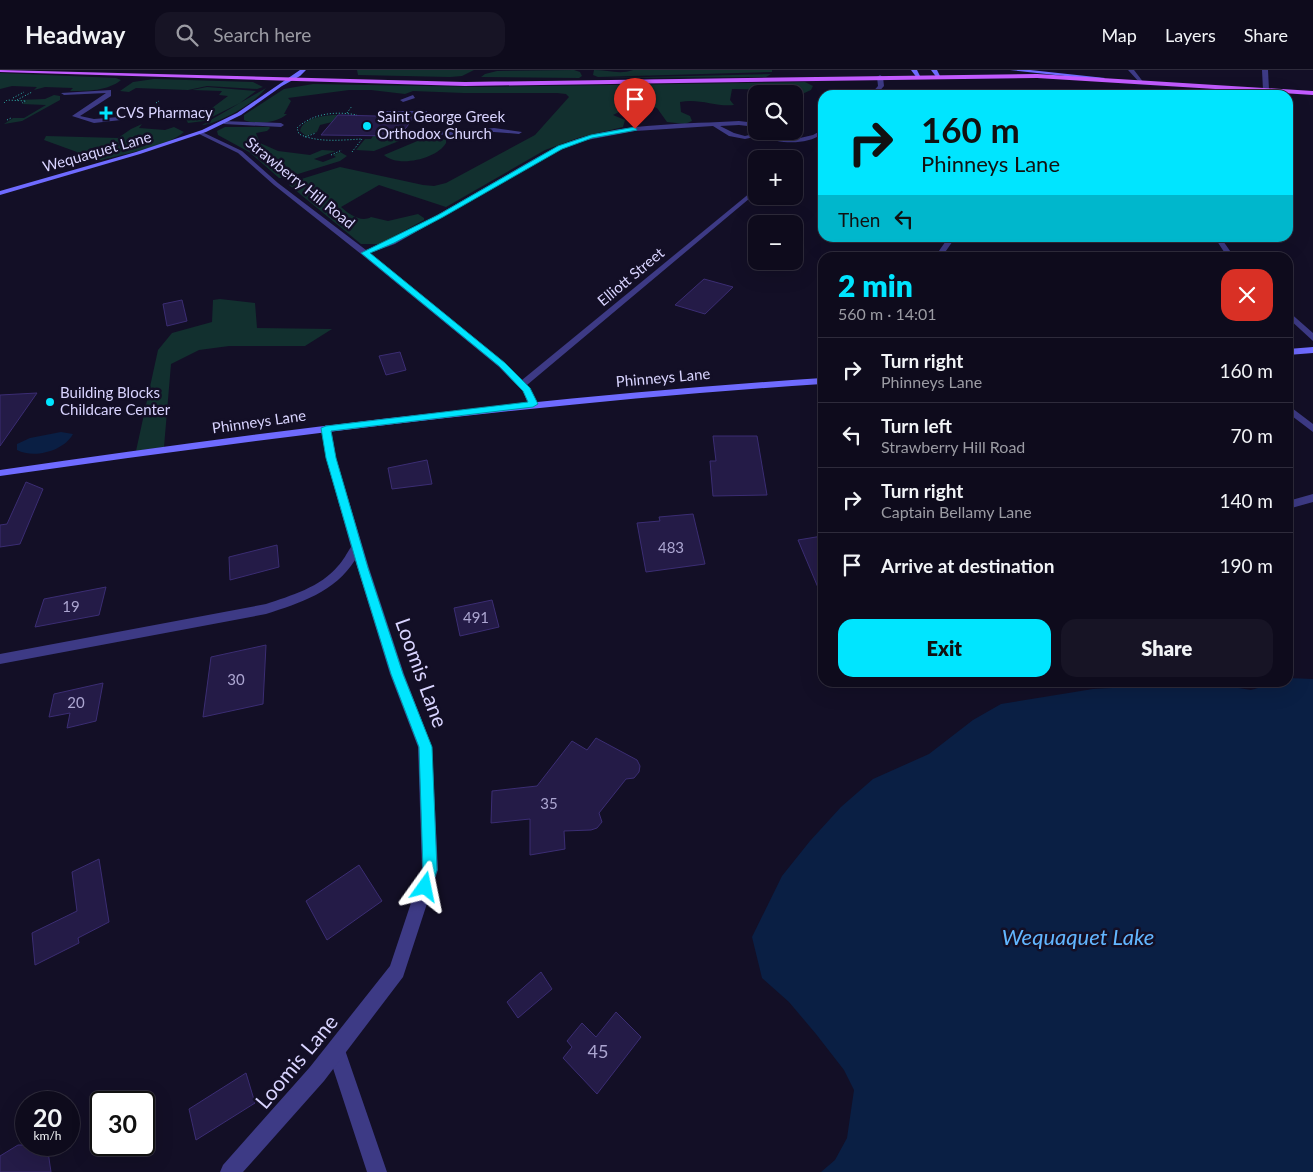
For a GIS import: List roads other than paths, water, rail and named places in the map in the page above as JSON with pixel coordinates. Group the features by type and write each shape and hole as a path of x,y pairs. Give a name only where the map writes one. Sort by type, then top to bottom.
{"main road":[{"path":"0,70 289,80 529,84 880,77 1037,76 1110,79"},
{"name":"Strawberry Hill Road","path":"200,133 224,122 303,70"},
{"path":"914,70 919,77"},
{"path":"934,70 939,77"},
{"path":"1013,70 1142,82 1266,90"},
{"path":"1293,92 1313,93"},
{"name":"Wequaquet Lane","path":"0,192 200,133"},
{"path":"1293,352 1313,350"},
{"name":"Phinneys Lane","path":"0,473 326,428 533,404 818,381"}],"street":[{"path":"1131,70 1142,82"},
{"path":"1265,70 1266,90"},
{"path":"877,90 881,86 880,77"},
{"path":"64,93 109,91 109,95 75,116 94,121 119,119"},
{"path":"403,100 413,97"},
{"path":"387,112 426,113"},
{"path":"224,122 281,125"},
{"path":"714,124 734,136 748,137"},
{"path":"365,253 402,237 551,152 569,144 591,137 626,130 748,124"},
{"path":"422,132 454,134 494,130 519,132"},
{"name":"Strawberry Hill Road","path":"200,133 240,152 276,184 365,253 523,384 531,396 533,404"},
{"path":"803,140 818,136"},
{"name":"Elliott Street","path":"523,384 748,197"},
{"path":"1293,319 1313,338"},
{"path":"1293,412 1313,429"},
{"name":"Loomis Lane","path":"230,1172 318,1074 397,970 430,870 425,747 397,674 357,547 331,458 326,428"},
{"path":"1293,504 1313,498"},
{"path":"0,659 266,608 286,602 331,579 341,570 357,547"},
{"path":"336,1050 377,1172"}],"water":[{"path":"61,432 73,434 69,440 56,449 32,454 17,450 17,444 30,438"},
{"name":"Wequaquet Lake","path":"1293,678 1313,679 1313,1172 821,1172 835,1160 847,1138 854,1090 844,1070 816,1034 789,1002 762,978 752,937 782,876 810,841 841,807 873,779 929,754 973,720 1001,704 1093,689 1233,687 1251,690 1261,687 1293,687"}],"place":[{"name":"CVS Pharmacy","path":"106,113"},
{"name":"Saint George Greek Orthodox Church","path":"367,126"},
{"name":"Building Blocks Childcare Center","path":"50,402"}]}
